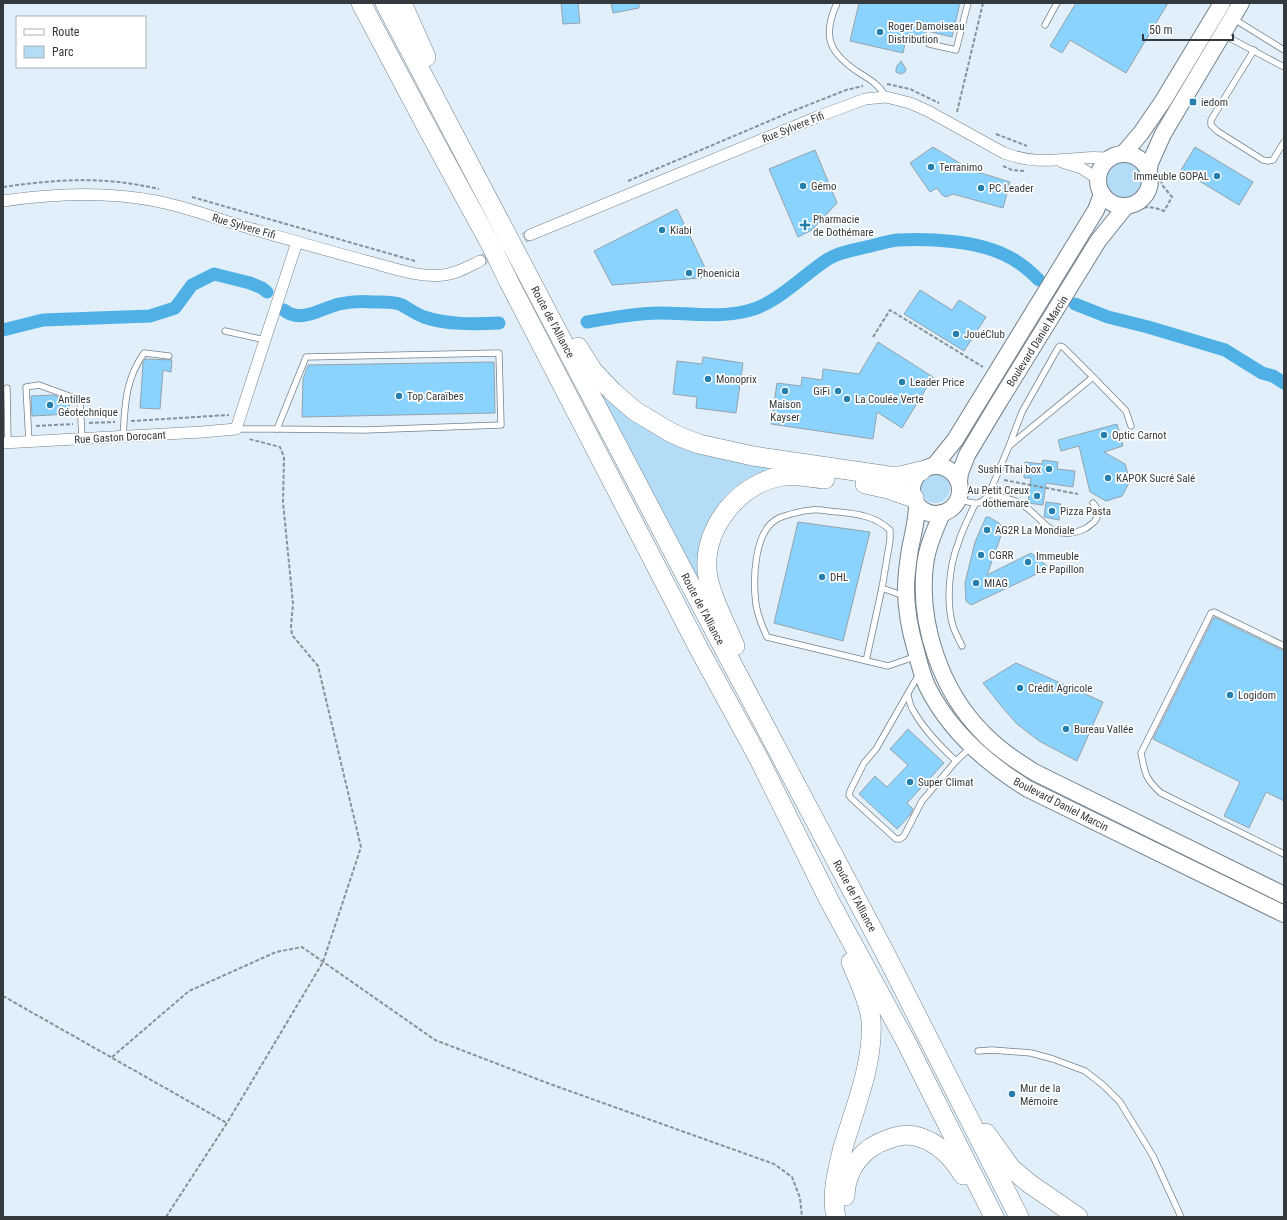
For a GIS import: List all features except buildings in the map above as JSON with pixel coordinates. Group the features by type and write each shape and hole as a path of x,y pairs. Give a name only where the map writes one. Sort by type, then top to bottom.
{"highway":[{"path":"346,3 356,17 402,104 431,135"},
{"name":"Route de l'Alliance","path":"361,3 492,247 699,649 759,760 830,902 905,1040 994,1217"},
{"name":"Route de l'Alliance","path":"385,3 883,949 1019,1217"},
{"path":"402,3 435,76 451,130"},
{"path":"528,274 548,300 593,371 613,392 635,411 670,432 699,444 716,448 889,476 900,476 928,468"},
{"path":"763,721 750,681 711,588 707,569 710,546 719,522 726,510 746,492 759,484 784,476 872,485 888,489 916,501"},
{"path":"759,760 762,780 773,806 817,891 854,970 871,1018 868,1057 838,1167 834,1207 836,1217"},
{"path":"942,1066 1011,1168 1030,1184 1078,1217"},
{"path":"847,1217 845,1201 846,1186 848,1176 854,1164 873,1145 894,1137 905,1135 918,1137 928,1141 938,1146 948,1155 957,1166 989,1217"}],"main road":[{"path":"1124,153 1141,133 1163,100 1222,3"},
{"path":"1149,169 1139,158 1132,154 1124,153 1109,158 1099,171 1100,186 1112,203 1126,206 1141,200 1147,193 1150,186 1151,177 1149,169 1152,157 1163,134 1241,3"},
{"name":"Boulevard Daniel Marcin","path":"928,468 955,440 1096,210 1100,186"},
{"name":"Boulevard Daniel Marcin","path":"959,482 960,473 967,455 997,405 1098,241 1126,206"},
{"path":"942,466 950,470 959,482 960,488 958,500 952,508 942,513 936,514 926,511 916,501 912,492 914,480 928,468 942,466"},
{"name":"Boulevard Daniel Marcin","path":"916,501 915,528 910,549 906,596 911,633 926,685 939,708 952,726 972,747 1004,774 1028,789 1284,914"},
{"name":"Boulevard Daniel Marcin","path":"942,513 929,545 925,566 925,606 928,627 939,664 952,691 967,715 983,733 1011,757 1034,772 1284,895"}],"street":[{"name":"Rue Sylvere Fifi","path":"530,235 844,106 865,99 886,96 928,111 1004,153 1017,158 1034,161 1085,157 1109,158"},
{"name":"Rue Sylvere Fifi","path":"1058,160 1081,168 1100,186"},
{"name":"Rue Sylvere Fifi","path":"3,201 36,196 82,193 123,195 158,201 297,242 404,271 427,275 444,275 450,274 480,261"},
{"path":"236,429 297,242"},
{"name":"Rue Gaston Dorocant","path":"5,443 236,429"}],"lane":[{"path":"837,3 830,26 831,43 840,57 876,84 886,96"},
{"path":"929,44 956,50 968,3"},
{"path":"1045,25 1057,3"},
{"path":"1232,18 1284,50"},
{"path":"1222,34 1284,67"},
{"path":"1254,50 1211,120 1211,124 1217,130 1263,160 1273,160 1284,142"},
{"path":"226,330 266,340"},
{"path":"958,500 975,504 981,503 989,494 1010,446 1022,412 1060,346 1063,347 1126,411 1131,426"},
{"path":"123,437 126,391 137,362 144,353 169,356"},
{"path":"236,429 364,430 501,425 499,353 306,357 277,429"},
{"path":"1010,446 1093,377"},
{"path":"29,442 26,387 39,385 80,400 82,439"},
{"path":"5,443 7,388"},
{"path":"989,494 1021,503 1050,529 1070,534 1089,526 1095,520 1098,512 1093,503"},
{"path":"962,646 953,627 950,605 950,586 954,555 975,504"},
{"path":"866,661 882,588 890,540 890,530 885,525 864,515 812,510 779,518 766,528 757,552 754,588 761,624 767,636 866,661 888,666 919,663 908,695 876,749 864,763 850,791 849,795 851,798 896,838 900,839 904,836 922,801 956,761 972,747"},
{"path":"882,588 906,596"},
{"path":"1284,646 1214,612 1211,613 1208,616 1141,752 1144,771 1151,784 1161,793 1284,854"},
{"path":"908,695 912,710 937,743 956,761"},
{"path":"978,1051 992,1050 1031,1053 1046,1057 1085,1071 1103,1085 1120,1102 1153,1156 1181,1217"}],"path":[{"path":"957,112 983,3"},
{"path":"995,133 1029,147"},
{"path":"997,163 1012,170 1026,170"},
{"path":"1164,211 1172,197"},
{"path":"873,337 890,310 987,369"},
{"path":"28,427 218,416 233,413"},
{"path":"166,1217 227,1123 323,962 361,847 318,666 292,635 291,626 293,604 283,502 284,457 280,447 249,438 236,429"},
{"path":"995,478 1078,494"},
{"path":"112,1057 189,991 270,954 302,948 435,1040 550,1084 774,1164 792,1177 800,1198 802,1217"},
{"path":"3,996 227,1123"}],"green space":[{"path":"1123,159 1131,161 1137,165 1141,171 1143,179 1141,187 1137,193 1131,197 1123,199 1115,197 1109,193 1105,187 1103,179 1105,171 1109,165 1115,161"},
{"path":"601,394 645,423 787,469 763,473 746,480 734,488 716,508 703,532 700,545 700,565 695,579"},
{"path":"935,473 946,477 950,488 946,499 935,503 924,499 920,488 924,477"}],"waterway":[{"path":"587,322 650,313 714,315 747,311 779,296 832,257 846,252 898,240 938,240 981,246 994,250 1015,260 1028,269 1039,280"},
{"path":"3,330 43,320 150,316 175,308 192,285 214,274 250,283 267,292"},
{"path":"284,310 297,316 311,314 343,303 387,302 402,305 424,317 433,320 471,324 499,323"},
{"path":"1075,304 1108,317 1148,327 1225,350 1262,373 1273,376 1284,383"}],"tunnel":[{"path":"480,261 530,235"}],"place":[{"name":"Roger Damoiseau Distribution","path":"880,32"},
{"name":"iedom","path":"1193,102"},
{"name":"Terranimo","path":"931,167"},
{"name":"Immeuble GOPAL","path":"1217,176"},
{"name":"Gémo","path":"803,186"},
{"name":"PC Leader","path":"981,188"},
{"name":"Pharmacie de Dothémare","path":"805,225"},
{"name":"Kiabi","path":"662,230"},
{"name":"Phoenicia","path":"689,273"},
{"name":"JouéClub","path":"956,334"},
{"name":"Monoprix","path":"708,379"},
{"name":"Leader Price","path":"902,382"},
{"name":"Maison Kayser","path":"785,391"},
{"name":"GiFi","path":"838,391"},
{"name":"Top Caraïbes","path":"399,396"},
{"name":"La Coulée Verte","path":"847,399"},
{"name":"Antilles Géotechnique","path":"50,405"},
{"name":"Optic Carnot","path":"1104,435"},
{"name":"Sushi Thai box","path":"1049,469"},
{"name":"KAPOK Sucré Salé","path":"1108,478"},
{"name":"Au Petit Creux dothemare","path":"1037,496"},
{"name":"Pizza Pasta","path":"1052,511"},
{"name":"AG2R La Mondiale","path":"987,530"},
{"name":"CGRR","path":"981,555"},
{"name":"Immeuble Le Papillon","path":"1028,562"},
{"name":"DHL","path":"822,577"},
{"name":"MIAG","path":"976,583"},
{"name":"Crédit Agricole","path":"1020,688"},
{"name":"Logidom","path":"1230,695"},
{"name":"Bureau Vallée","path":"1066,729"},
{"name":"Super Climat","path":"910,782"},
{"name":"Mur de la Mémoire","path":"1012,1094"}]}
